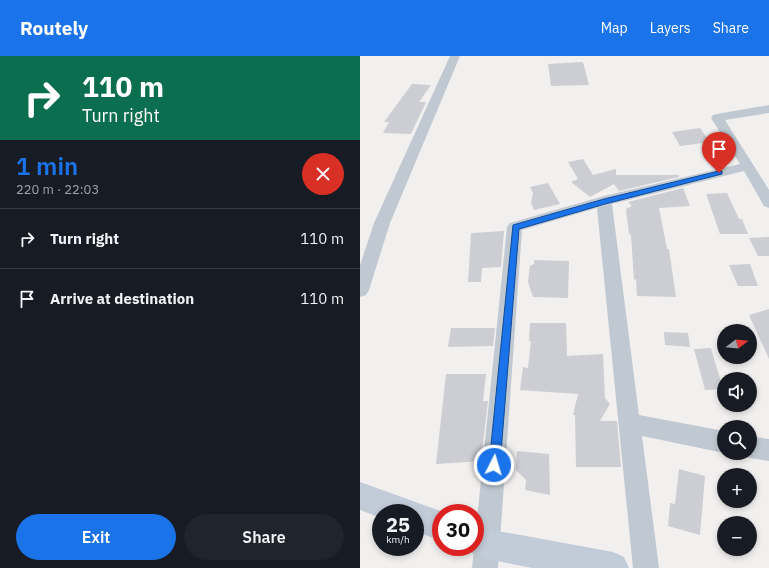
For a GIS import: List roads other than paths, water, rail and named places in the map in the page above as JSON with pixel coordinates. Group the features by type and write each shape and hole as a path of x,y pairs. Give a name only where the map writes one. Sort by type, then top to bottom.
{"street":[{"path":"360,290 382,223 455,56"},
{"path":"769,109 717,118 748,166 769,203"},
{"path":"484,530 515,227 604,201 748,166"},
{"path":"604,201 646,568"},
{"path":"629,423 717,441"},
{"path":"757,448 769,450"},
{"path":"360,496 382,504"},
{"path":"484,550 613,568"}]}
